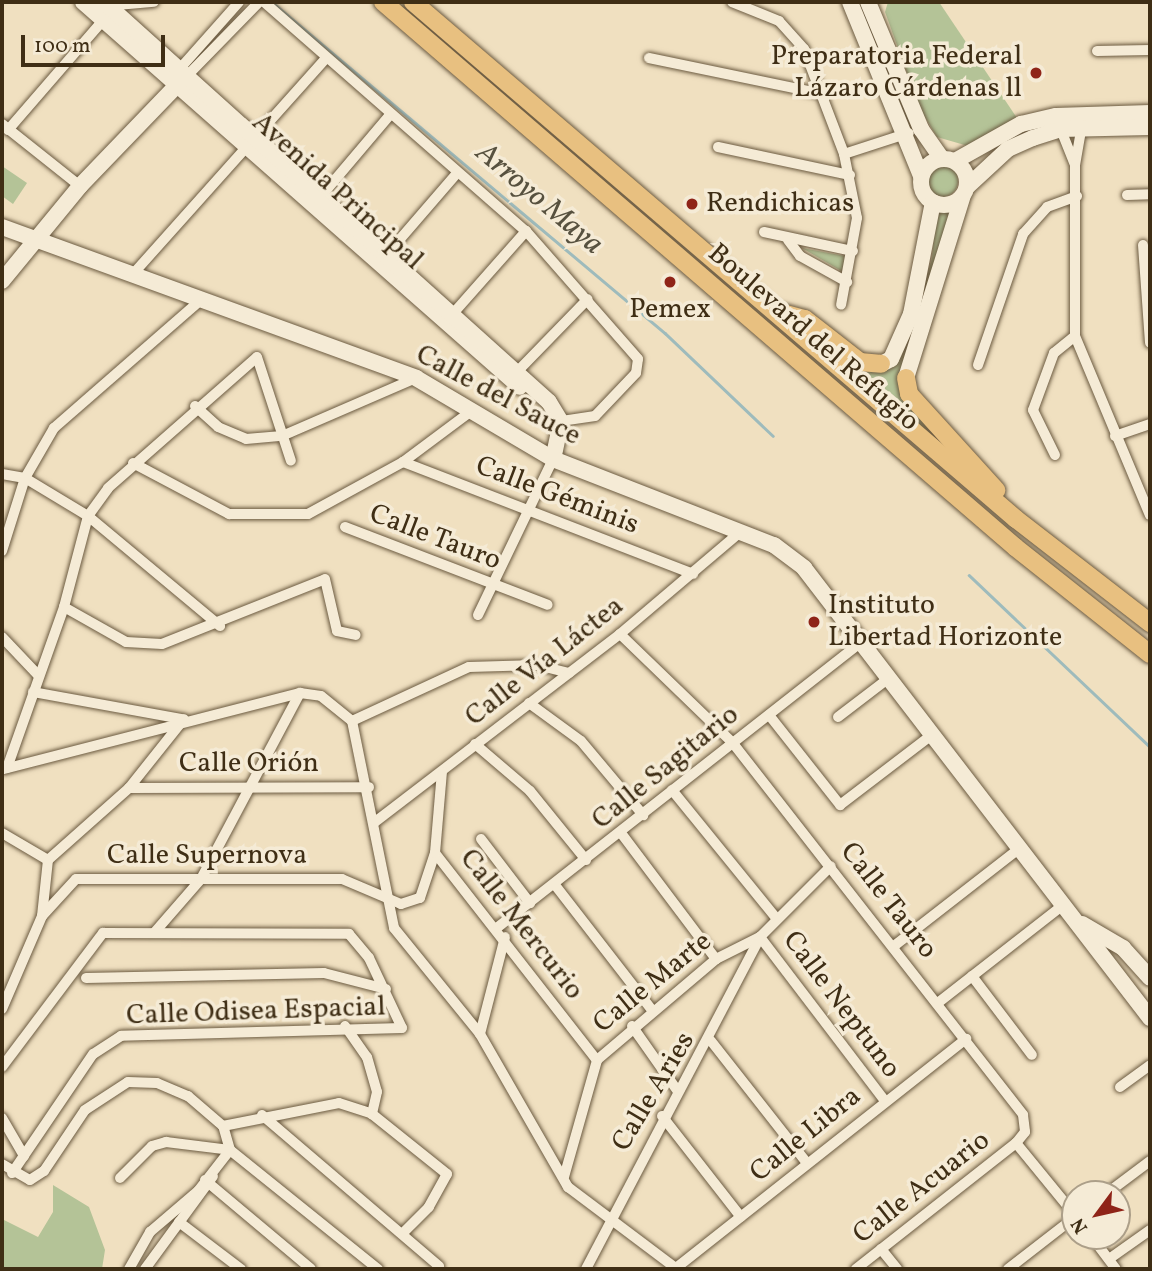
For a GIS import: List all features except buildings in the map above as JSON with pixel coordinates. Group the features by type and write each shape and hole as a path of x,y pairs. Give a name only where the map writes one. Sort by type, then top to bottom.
{"main road":[{"name":"Boulevard del Refugio","path":"383,2 1015,547 1150,654"},
{"name":"Boulevard del Refugio","path":"413,2 1016,519 1150,623"},
{"path":"771,310 805,319 860,362 881,364"},
{"path":"906,378 909,394 1016,519"}],"street":[{"name":"Avenida Principal","path":"83,2 111,7 179,76 383,259 454,312 514,375 557,426"},
{"path":"80,186 5,127 111,7 154,2"},
{"path":"2,281 34,239 163,95 239,2"},
{"path":"179,76 261,2 526,232 588,299 640,366 595,416 557,426 553,459 527,508 478,615"},
{"path":"732,2 779,21 804,49 844,154 857,218 841,305"},
{"path":"850,2 915,131 948,160 965,192 906,378"},
{"path":"874,5 915,131 921,176 933,202 911,314 891,359 881,364"},
{"path":"1097,51 1150,50"},
{"path":"649,58 822,94"},
{"path":"134,274 251,139 326,59"},
{"path":"921,176 1021,124 1083,122 1150,113"},
{"path":"318,200 390,115"},
{"path":"1083,122 1150,127"},
{"path":"1083,122 1075,165 1075,337 1150,515"},
{"path":"1058,123 1075,165"},
{"path":"933,202 945,205 965,192 1009,149 1058,123"},
{"path":"844,154 915,131"},
{"path":"718,147 850,175"},
{"path":"383,259 457,173"},
{"path":"1127,195 1150,194"},
{"path":"978,365 1023,234 1047,207 1077,196"},
{"name":"Calle del Sauce","path":"2,227 416,378 553,459 774,545 804,568 1150,1018"},
{"path":"443,325 526,232"},
{"path":"764,232 788,240 853,251"},
{"path":"788,240 800,256 847,282"},
{"path":"1143,245 1150,343"},
{"name":"Avenida Principal","path":"383,259 443,325 514,375"},
{"path":"2,551 25,478 54,428 202,299"},
{"path":"514,375 588,299"},
{"path":"1055,455 1033,411 1054,353 1075,337"},
{"path":"4,769 64,607 88,516 133,463 195,406 257,357 291,461"},
{"path":"195,406 218,426 246,439 282,436 416,378"},
{"path":"133,463 185,496 229,514 308,514 403,462 470,412"},
{"path":"1115,436 1150,424"},
{"name":"Calle Géminis","path":"403,462 693,574"},
{"path":"2,474 25,478 88,516 220,626"},
{"name":"Calle Tauro","path":"345,527 548,605"},
{"name":"Calle Vía Láctea","path":"375,822 620,634 739,533"},
{"path":"64,607 126,642 162,644 220,626 325,579 337,631 356,635"},
{"name":"Calle Tauro","path":"620,634 733,742 939,1002 1023,1115 1025,1132 1016,1143"},
{"path":"2,637 38,675"},
{"name":"Calle Sagitario","path":"501,932 530,903 861,642"},
{"path":"352,721 469,667 537,665 569,673"},
{"path":"838,717 889,678"},
{"path":"33,692 184,719"},
{"path":"154,933 201,879 255,785 300,693"},
{"path":"4,769 184,719 300,693 321,696 352,721 369,787 385,899 394,928 480,1034 564,1177 609,1217 676,1269"},
{"path":"529,703 581,741 643,815"},
{"path":"769,715 840,805 933,734"},
{"path":"2,1009 42,916 48,860 129,788 184,719"},
{"path":"475,744 530,791 586,860"},
{"path":"385,899 401,904 420,898 435,853 442,772"},
{"name":"Calle Orión","path":"129,788 255,785 369,787"},
{"path":"672,790 777,919"},
{"path":"2,833 48,860"},
{"path":"621,833 716,959"},
{"path":"481,839 530,903"},
{"path":"894,946 1021,847"},
{"name":"Calle Mercurio","path":"435,853 501,932 597,1059"},
{"name":"Calle Marte","path":"564,1177 597,1059 632,1026 716,959 760,937 831,866"},
{"name":"Calle Supernova","path":"42,916 76,879 342,879 385,899"},
{"path":"555,885 652,1010"},
{"path":"939,1002 1063,905"},
{"path":"1076,922 1117,943 1150,978"},
{"path":"480,1034 501,932"},
{"path":"2,1067 93,938 154,933 349,934 386,989"},
{"name":"Calle Aries","path":"586,1269 609,1217 662,1116 711,1041 760,937"},
{"name":"Calle Neptuno","path":"760,937 885,1101"},
{"path":"86,978 324,973 386,989"},
{"path":"972,976 1032,1055"},
{"name":"Calle Odisea Espacial","path":"12,1173 93,1054 121,1036 345,1026 402,1028 386,989"},
{"path":"345,1026 367,1057 377,1092 372,1114"},
{"path":"632,1026 677,1090"},
{"name":"Calle Libra","path":"676,1269 966,1039"},
{"path":"711,1041 807,1163"},
{"path":"1119,1087 1150,1065"},
{"path":"2,1164 12,1173 30,1180 44,1171 85,1111 128,1082 158,1083 188,1096 223,1126 230,1150"},
{"path":"223,1126 262,1115 339,1103 372,1114 447,1174 429,1207 405,1231"},
{"path":"262,1115 405,1231 439,1266"},
{"path":"662,1116 741,1217"},
{"path":"2,1118 24,1156"},
{"path":"120,1178 152,1146 166,1142 230,1150 378,1269"},
{"path":"1016,1143 1061,1199"},
{"name":"Calle Acuario","path":"856,1269 1016,1143"},
{"path":"210,1179 150,1232 130,1267 147,1269 179,1222 210,1179 230,1150"},
{"path":"1125,1180 1150,1161"},
{"path":"210,1179 311,1269"},
{"path":"179,1222 241,1269"},
{"path":"1008,1269 1061,1227"},
{"path":"1109,1259 1150,1230"},
{"path":"881,1249 897,1269"},
{"path":"1102,1250 1116,1269"}],"green space":[{"path":"888,2 939,2 1017,118 968,146 937,137 920,109 885,12"},
{"path":"942,165 954,169 958,181 954,193 942,197 930,193 926,181 930,169"},
{"path":"2,166 27,183 13,204 2,196"},
{"path":"936,212 954,212 898,382 978,477 801,322 864,372 881,372 913,322 932,259"},
{"path":"802,248 845,256 843,272"},
{"path":"53,1185 89,1207 105,1250 102,1269 2,1269 2,1219 38,1237 53,1212"}],"waterway":[{"name":"Arroyo Maya","path":"272,2 665,333 773,436"},
{"name":"Arroyo Maya","path":"969,575 1150,747"}],"place":[{"name":"Preparatoria Federal Lázaro Cárdenas ll","path":"1036,73"},
{"name":"Rendichicas","path":"692,204"},
{"name":"Pemex","path":"670,282"},
{"name":"Instituto Libertad Horizonte","path":"814,622"}]}
